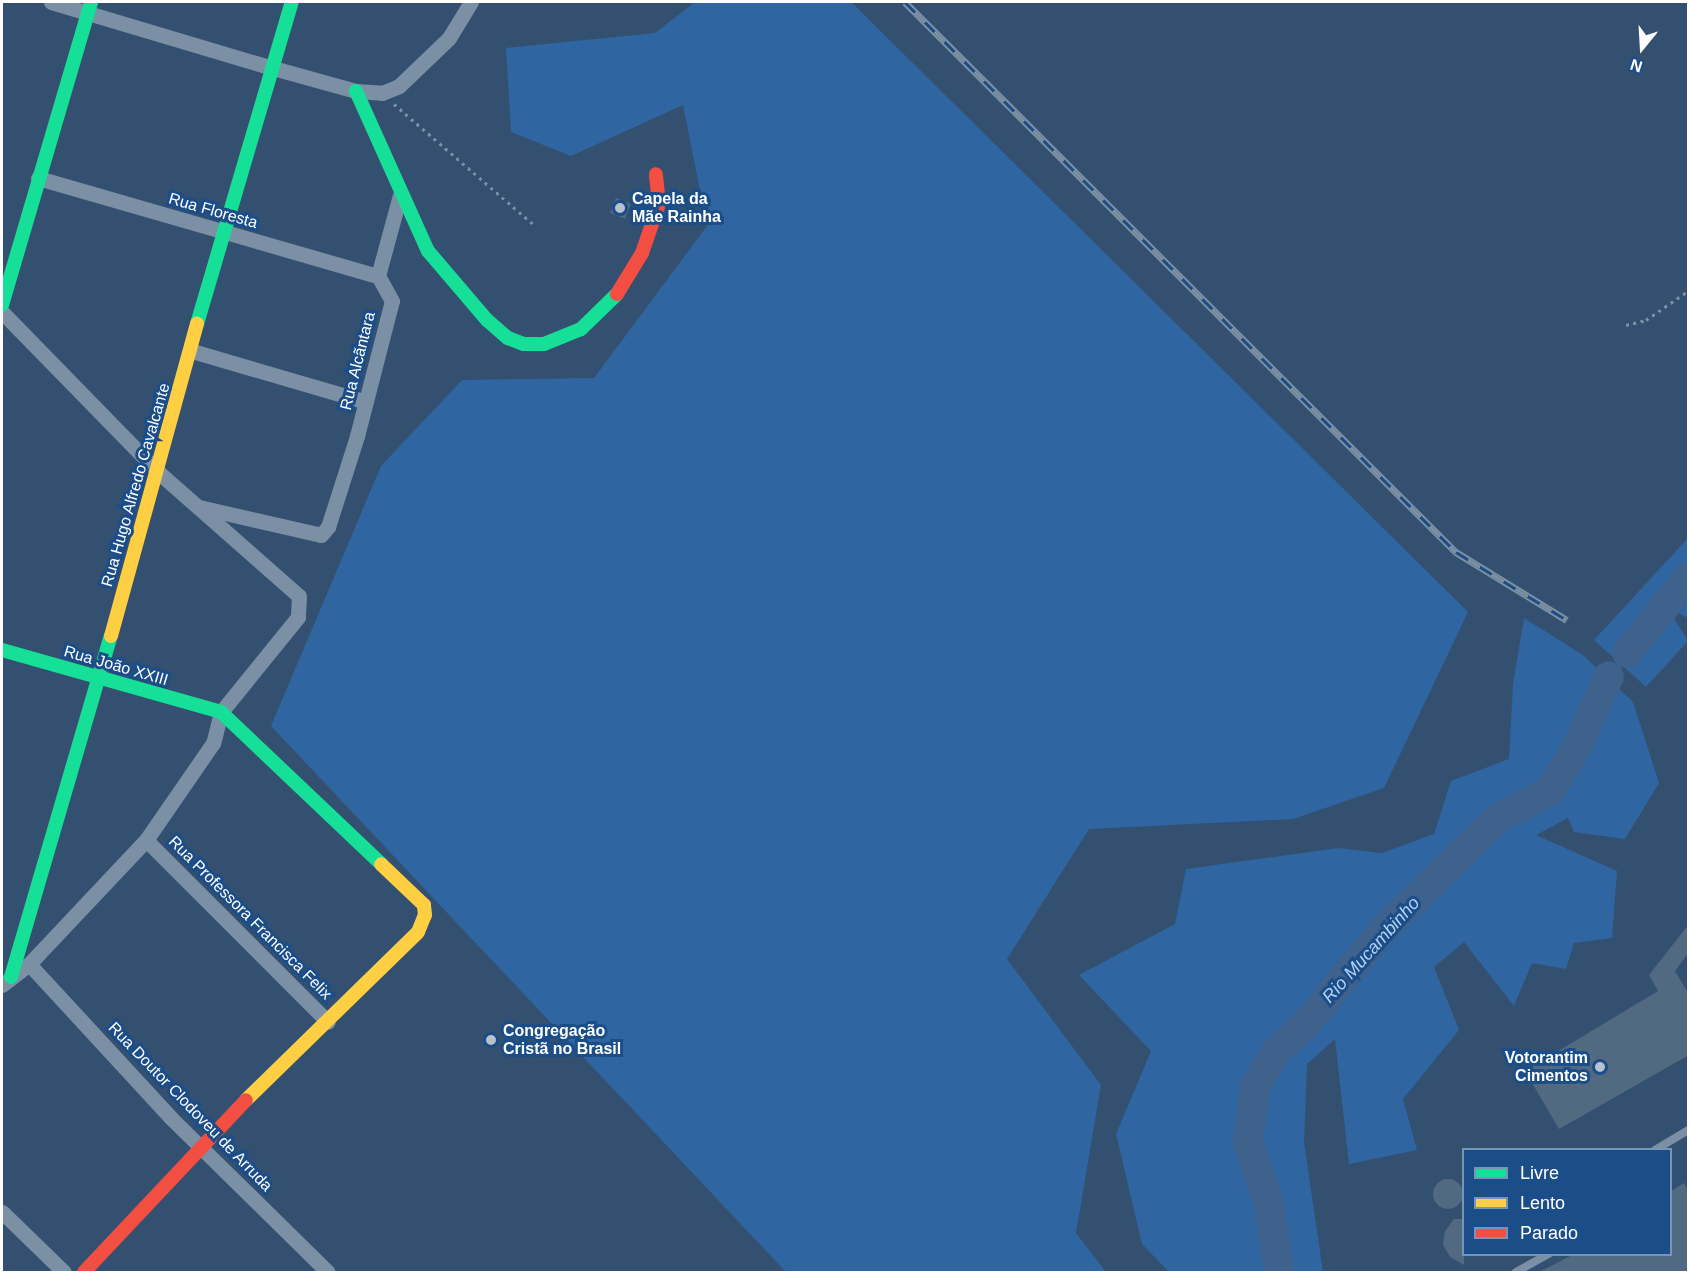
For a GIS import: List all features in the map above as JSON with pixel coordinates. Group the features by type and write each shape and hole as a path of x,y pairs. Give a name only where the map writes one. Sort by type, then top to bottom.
{"street":[{"path":"51,2 89,7 273,68 356,91 382,93 399,86 449,38 471,2"},
{"name":"Rua Hugo Alfredo Cavalcante","path":"6,981 99,679 192,351 222,232 292,2"},
{"path":"2,305 89,7"},
{"path":"356,91 400,195 428,251 487,320 508,338 524,344 544,344 581,329 623,288 642,253 659,204 661,188 656,174"},
{"name":"Rua Floresta","path":"38,178 378,276"},
{"path":"378,276 400,195"},
{"name":"Rua Alcãntara","path":"196,506 321,535 328,526 366,402 392,301 378,276"},
{"path":"2,312 157,471 299,596 298,617 221,712 213,743 146,840 29,964 6,981"},
{"path":"192,351 366,402"},
{"name":"Rua João XXIII","path":"2,651 221,712"},
{"path":"84,1272 199,1146 418,932 425,915 424,906 221,712"},
{"name":"Rua Professora Francisca Felix","path":"146,840 328,1022"},
{"name":"Rua Doutor Clodoveu de Arruda","path":"29,964 199,1146 328,1272"},
{"path":"2,1212 64,1272"}],"lane":[{"path":"1657,1148 1689,1130"},
{"path":"1516,1272 1545,1256"}],"path":[{"path":"382,93 533,224"},
{"path":"1626,325 1646,320 1689,291"}],"shaded area":[{"path":"695,2 851,2 1468,612 1384,788 1293,819 1089,829 1007,959 1101,1085 1076,1233 1106,1272 786,1272 271,726 381,466 462,380 594,378 707,226 683,105 571,156 511,132 506,48 655,33"},
{"path":"1688,538 1688,618 1668,608 1688,641 1646,687 1594,640"},
{"path":"1524,618 1583,655 1633,702 1659,783 1625,839 1574,832 1568,818 1536,835 1617,871 1612,938 1574,943 1566,969 1532,963 1514,1006 1464,942 1434,967 1459,1030 1403,1099 1417,1150 1349,1164 1335,1039 1307,1064 1304,1142 1323,1272 1169,1272 1142,1244 1116,1134 1151,1051 1079,975 1175,924 1186,869 1338,848 1382,853 1434,834 1451,781 1509,759 1513,684"}],"building":[{"name":"Capela da Mãe Rainha","path":"616,198 631,204 625,219 610,213"},
{"name":"Votorantim Cimentos","path":"1689,924 1689,952 1675,971 1689,994 1689,1055 1559,1129 1525,1071 1658,991 1649,975"},
{"path":"1448,1179 1461,1188 1461,1200 1448,1209 1438,1204 1433,1194 1438,1184"},
{"path":"1684,1183 1689,1193 1689,1272 1539,1272 1570,1256 1672,1256 1672,1190"},
{"path":"1454,1219 1462,1219 1464,1265 1450,1257 1443,1245 1445,1231"}],"waterway":[{"name":"Rio Mucambinho","path":"1627,653 1688,578"},
{"name":"Rio Mucambinho","path":"1279,1272 1269,1204 1248,1143 1255,1086 1276,1052 1305,1025 1383,930 1498,818 1550,791 1579,743 1609,676"}],"railway":[{"path":"905,2 1456,552 1567,620"}],"traffic: fast":[{"path":"2,305 91,2"},
{"path":"197,324 292,2"},
{"path":"356,91 428,251 487,320 508,338 524,344 544,344 581,329 617,294"},
{"path":"11,977 111,636"},
{"path":"2,650 221,712 381,864"}],"traffic: slow":[{"path":"111,636 197,324"},
{"path":"246,1100 418,932 425,915 424,905 381,864"}],"traffic: jam":[{"path":"617,294 642,253 659,204 656,174"},
{"path":"84,1272 246,1100"}],"place":[{"name":"Capela da Mãe Rainha","path":"620,208"},
{"name":"Congregação Cristã no Brasil","path":"491,1040"},
{"name":"Votorantim Cimentos","path":"1600,1067"}]}
